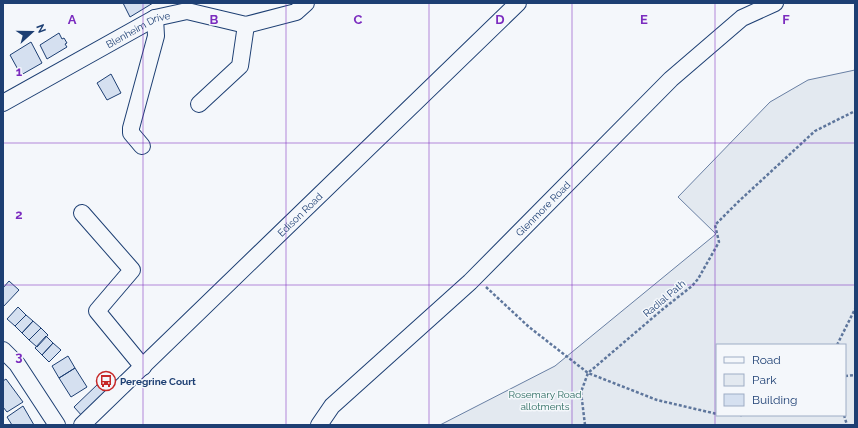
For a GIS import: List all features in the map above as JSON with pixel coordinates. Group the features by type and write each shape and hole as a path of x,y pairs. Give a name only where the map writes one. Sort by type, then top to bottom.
{"street":[{"name":"Blenheim Drive","path":"3,103 156,18 187,11 246,25 296,12 306,3"},
{"name":"Edison Road","path":"82,425 518,3"},
{"name":"Glenmore Road","path":"319,425 332,406 475,276 671,79 742,18 776,3"},
{"path":"142,146 131,133 131,128 156,36 156,18"},
{"path":"199,104 240,66 246,25"},
{"path":"82,214 132,270 97,311 143,366"},
{"path":"3,350 17,364 57,425"}],"path":[{"name":"Radial Path","path":"585,425 581,392 588,373 692,286 698,279 719,242 715,225 816,131 855,111"},
{"path":"475,276 529,327 588,373 657,400 716,414"},
{"path":"838,344 855,309"}],"green space":[{"name":"Rosemary Road allotments","path":"855,70 855,425 440,425 555,366 716,234 678,197 770,102 808,80"}],"building":[{"path":"123,3 153,3 130,17"},
{"path":"59,33 62,39 64,38 67,43 65,44 67,47 47,59 40,45"},
{"path":"31,42 42,63 21,75 10,55"},
{"path":"111,74 121,93 107,100 97,83"},
{"path":"9,281 19,290 3,307 3,288"},
{"path":"18,307 26,315 15,326 7,319"},
{"path":"26,315 33,321 22,333 15,326"},
{"path":"33,321 41,328 29,340 22,333"},
{"path":"41,328 48,335 37,347 29,340"},
{"path":"46,336 53,343 42,355 35,348"},
{"path":"53,343 61,350 49,362 42,355"},
{"path":"68,356 75,368 59,378 52,366"},
{"path":"75,368 87,387 71,397 59,378"},
{"path":"6,379 23,402 7,412 3,407 3,381"},
{"path":"99,383 108,392 83,417 74,407"},
{"path":"23,406 34,425 12,425 7,417"}],"place":[{"name":"Peregrine Court","path":"106,381"}]}
